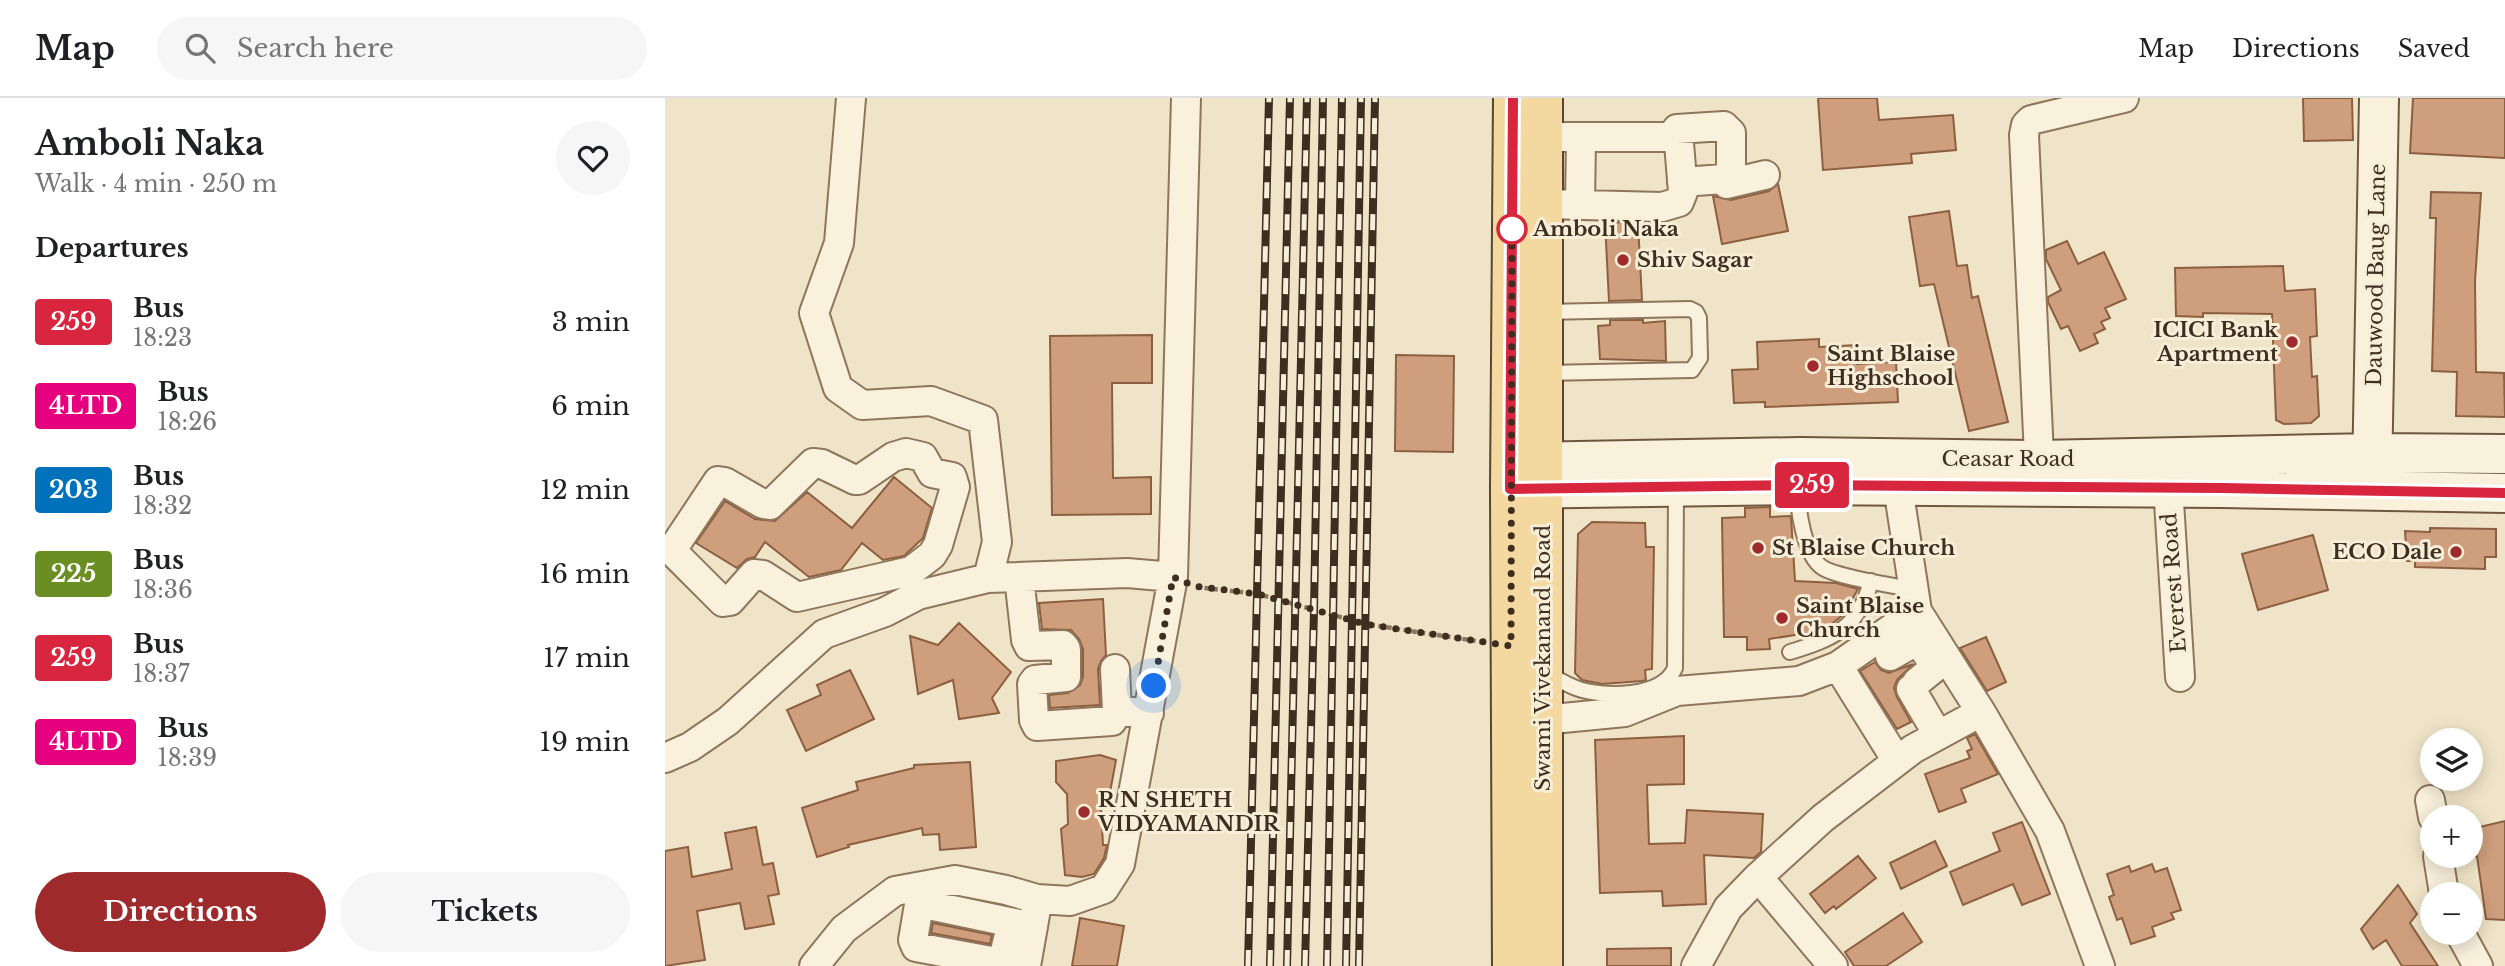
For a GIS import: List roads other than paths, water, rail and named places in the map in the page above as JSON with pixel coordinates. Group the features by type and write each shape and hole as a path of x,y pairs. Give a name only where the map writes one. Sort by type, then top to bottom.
{"main road":[{"name":"Swami Vivekanand Road","path":"1512,966 1542,671 1527,476 1514,98"},
{"name":"Swami Vivekanand Road","path":"1542,966 1539,721 1511,646 1527,476 1544,373 1544,312 1562,204 1543,137 1543,98"},
{"name":"Dauwood Baug Lane","path":"2372,491 2379,98"},
{"name":"Ceasar Road","path":"1527,476 1800,457 1899,472 2040,474 2168,473 2373,453 2505,454"},
{"name":"Ceasar Road","path":"1527,476 1677,488 1798,485 1899,472"},
{"name":"Ceasar Road","path":"2168,473 2372,491 2505,493"}],"street":[{"path":"851,98 839,243 814,313 838,388 862,405 931,401 983,420 997,542 988,578"},
{"path":"920,895 913,943 916,947 1002,963 1027,916 1104,889 1121,864 1173,577 1187,98"},
{"path":"2040,474 2024,135 2031,120 2125,98"},
{"path":"1671,137 1677,129 1724,126 1731,133 1731,174 1724,179 1682,182"},
{"path":"1543,137 1671,137 1679,143 1683,192 1679,202 1662,207 1562,204 1581,138"},
{"path":"1724,179 1727,184 1765,175"},
{"path":"665,758 690,747 728,720 824,634 885,612 914,583 938,545 955,487 952,478 932,473 923,457 918,454 900,454 859,480 813,463 770,505 763,504 722,480 718,481 674,547 674,553 723,602 730,601 750,577 758,573 797,597 824,634"},
{"path":"1899,472 1913,615 1933,663 1933,668 1914,685 1934,727"},
{"name":"Everest Road","path":"2168,473 2180,677"},
{"path":"797,597 914,583 988,578 1127,573 1173,577"},
{"path":"1019,577 1026,640 1030,646 1063,645 1066,649 1066,677 1035,680 1033,684 1034,720 1037,726 1112,721 1117,711 1115,669"},
{"path":"1890,656 1913,615"},
{"path":"1539,721 1625,712 1677,691 1799,681 1838,666 1913,615"},
{"path":"1913,615 1981,712 2050,831 2100,966"},
{"path":"1838,666 1891,752"},
{"path":"1117,711 1149,713"},
{"path":"1696,966 1728,908 1891,752 1913,749 1934,727 1981,712"},
{"path":"1758,877 1833,966"},
{"path":"814,966 844,929 895,891 920,895 955,880 1006,890 1027,916 1026,966"},
{"path":"2467,945 2478,966"}],"lane":[{"path":"1544,312 1690,309 1696,312 1699,318 1700,358 1692,370 1686,372 1544,373"},
{"path":"1798,485 1798,505 1813,558 1825,569 1871,581 1913,615"},
{"path":"1542,671 1575,688 1613,694 1654,689 1665,684 1672,676 1675,668 1677,488"},
{"path":"1790,652 1821,642 1845,629 1859,614 1871,581"}],"railway":[{"path":"1248,966 1269,98"},
{"path":"1270,966 1290,98"},
{"path":"1287,966 1307,98"},
{"path":"1305,966 1323,98"},
{"path":"1327,966 1342,98"},
{"path":"1346,966 1361,98"},
{"path":"1359,966 1375,98"}],"place":[{"name":"Amboli Naka","path":"1512,229"},
{"name":"Shiv Sagar","path":"1623,260"},
{"name":"ICICI Bank Apartment","path":"2292,342"},
{"name":"Saint Blaise Highschool","path":"1813,366"},
{"name":"St Blaise Church","path":"1758,548"},
{"name":"ECO Dale","path":"2456,552"},
{"name":"Saint Blaise Church","path":"1782,618"},
{"name":"R N SHETH VIDYAMANDIR","path":"1084,812"}]}
